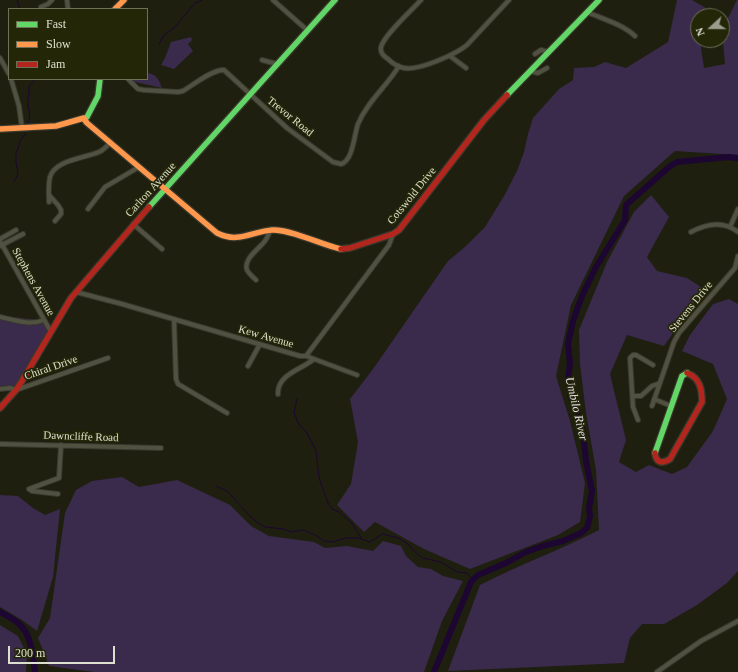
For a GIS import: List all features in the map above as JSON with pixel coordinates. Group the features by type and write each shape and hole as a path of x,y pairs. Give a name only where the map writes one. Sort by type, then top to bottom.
{"street":[{"path":"41,7 48,4 52,0"},
{"path":"116,8 124,0"},
{"path":"273,0 307,30"},
{"name":"Carlton Avenue","path":"0,408 16,390 76,292 164,190 335,0"},
{"path":"421,0 383,41 381,47 382,54 387,59 406,68 411,68 450,56 461,50 509,0"},
{"name":"Cotswold Drive","path":"85,117 91,125 164,190 224,237 242,238 271,229 282,230 332,248 350,248 393,234 399,230 484,120 599,0"},
{"path":"587,12 614,23 635,36"},
{"path":"535,54 541,50 547,53"},
{"path":"450,56 466,68"},
{"path":"0,58 8,72"},
{"path":"262,60 277,64"},
{"name":"Trevor Road","path":"129,80 138,88 144,90 178,92 183,91 214,72 224,70 287,128 333,162 340,164 346,162 349,158 355,133 361,117 399,66"},
{"path":"530,71 538,73 548,68"},
{"path":"11,80 19,106 22,128"},
{"path":"0,129 48,127 72,122 85,117 98,96 100,80"},
{"path":"49,202 50,178 52,172 74,160 97,153 106,148 111,142"},
{"path":"88,209 105,187 139,167"},
{"path":"49,195 61,210 61,214 55,221"},
{"path":"730,227 738,209"},
{"path":"134,224 162,249"},
{"path":"692,232 701,227 721,224 738,232"},
{"path":"256,280 247,270 247,263 264,242 271,229"},
{"path":"1,243 16,230"},
{"path":"1,243 23,234"},
{"name":"Kew Avenue","path":"76,292 300,356 306,356 389,246 393,234"},
{"name":"Stephens Avenue","path":"1,243 52,332"},
{"path":"737,269 738,256"},
{"name":"Stevens Drive","path":"652,406 674,342 679,333 737,269"},
{"path":"0,317 26,323 34,323 44,320"},
{"path":"174,319 176,378 178,384 227,414"},
{"path":"248,366 260,344"},
{"path":"638,420 634,411 632,396 630,358 633,355 636,355 653,365"},
{"path":"306,356 357,375"},
{"name":"Chiral Drive","path":"0,389 10,388 16,390 108,358"},
{"path":"278,394 278,388 285,378 303,366 309,364 314,359"},
{"path":"687,373 699,381 702,391 702,402 700,407 670,459 665,462 658,461 655,453 671,406 682,376 687,373"},
{"path":"632,396 642,396 652,386 660,383"},
{"path":"654,399 671,406"},
{"name":"Dawncliffe Road","path":"0,444 162,448"},
{"path":"58,494 32,491 29,489 59,478 60,445"},
{"path":"657,672 702,641 738,621"}],"shaded area":[{"path":"677,0 692,0 706,8 690,8 690,48 701,48 704,68 725,64 724,48 730,48 730,14 738,0 738,155 675,151 624,196 571,305 556,376 570,421 585,483 580,522 558,535 470,569 424,549 375,522 364,532 337,505 351,484 358,442 350,399 373,369 448,261 485,227 517,171 524,152 533,118 559,89 573,80 574,68 594,67 605,62 626,68 668,42"},
{"path":"191,37 192,40 188,44 193,51 174,69 161,65 171,42"},
{"path":"148,73 155,76 159,80 162,88 135,82 132,80 148,80"},
{"path":"651,195 669,217 647,257 657,271 687,278 704,289 664,346 627,335 610,374 626,440 619,462 636,472 649,465 672,474 687,467 713,431 727,399 713,364 682,351 690,335 713,304 729,299 738,304 738,571 727,583 697,605 664,624 642,624 630,638 624,663 448,671 480,585 599,530 596,470 586,413 580,364 579,330 607,262 634,212"},
{"path":"0,315 42,321 50,330 15,389 0,391"},
{"path":"122,477 139,487 177,480 230,505 251,526 269,536 314,542 325,548 347,546 373,551 383,541 401,546 406,556 418,567 431,569 443,576 463,581 442,621 424,672 94,672 49,666 38,638 50,618 65,513 76,490 92,481"},
{"path":"0,495 18,496 45,515 60,509 53,577 37,631 0,607"},
{"path":"0,625 18,636 27,654 26,672 0,672"}],"waterway":[{"path":"17,0 20,8"},
{"path":"159,44 163,36 174,28 195,3 202,0"},
{"path":"28,123 30,116 28,103 29,86 35,80"},
{"path":"14,182 18,174 16,152 20,141 26,133"},
{"name":"Umbilo River","path":"434,672 471,582 478,575 508,562 526,552 563,541 581,533 587,528 590,516 589,508 592,491 586,461 583,432 571,398 568,380 570,363 568,344 573,321 582,296 596,267 625,220 626,205 669,167 677,162 728,157 738,158"},
{"path":"297,399 294,412 298,423 307,433 316,451 319,478 328,503 332,509 339,512 352,523 361,538"},
{"path":"216,486 227,491 250,516 265,527 283,529 292,532 303,530 324,541 333,542 345,538 358,538 370,542 382,534 398,538 407,543 423,558 441,562 457,572 467,573 471,578 474,578"},
{"name":"Umbilo River","path":"0,612 17,622 25,631 31,645 35,672"}],"traffic: fast":[{"path":"149,207 335,0"},
{"path":"507,95 599,0"},
{"path":"87,117 98,96 100,80"},
{"path":"655,453 682,376 687,373"}],"traffic: slow":[{"path":"116,8 124,0"},
{"path":"0,129 56,126 84,118"},
{"path":"84,119 217,233 225,236 239,237 265,231 280,230 341,249"}],"traffic: jam":[{"path":"341,249 350,248 393,234 399,230 484,120 507,95"},
{"path":"0,408 22,381 71,298 149,207"},
{"path":"655,453 658,461 660,462 670,459 702,402 699,384 695,378 687,373"}]}
